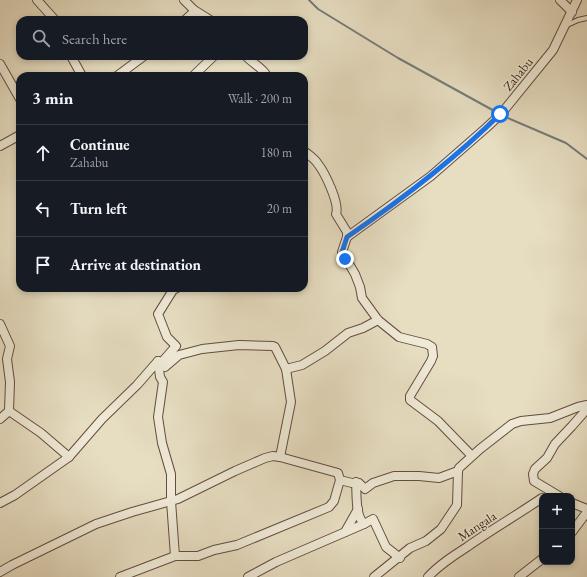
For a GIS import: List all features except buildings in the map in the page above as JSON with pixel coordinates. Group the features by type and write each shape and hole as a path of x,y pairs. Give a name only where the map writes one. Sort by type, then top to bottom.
{"street":[{"path":"37,0 51,16"},
{"path":"184,0 195,11 203,16"},
{"path":"560,0 572,12"},
{"name":"Zahabu","path":"347,237 431,176 500,114 553,50 577,0"},
{"path":"189,16 195,11"},
{"path":"73,60 80,72"},
{"path":"122,72 139,60"},
{"path":"197,72 210,60"},
{"path":"249,60 261,68 264,72"},
{"path":"0,64 16,92"},
{"path":"0,146 16,137"},
{"path":"308,154 322,168 335,197 338,210 336,214 347,232 347,237 342,252 355,274 362,298 378,320 399,337 427,344 432,347 433,351 431,361 410,396 410,400 438,421 472,456"},
{"path":"173,292 158,314 167,337 176,346 162,362 165,366 179,355 202,349 239,345 275,347 286,369 291,402 280,457"},
{"path":"286,369 302,365 348,333 363,328 378,320"},
{"path":"0,324 2,334 10,346 7,359 10,382 9,411 0,419"},
{"path":"0,503 16,495 68,457 158,361 160,377 163,382 158,417 162,443 171,474 171,501 176,556"},
{"path":"374,577 400,558 410,548 426,540 441,529 457,505 458,471 472,456 512,424 521,421 550,418 587,405"},
{"path":"9,411 41,433 68,457"},
{"path":"547,493 534,481 533,474 535,469 547,458 555,444 585,414"},
{"path":"0,572 96,524 171,501 256,461 273,456 338,473 340,480 334,501 329,507 237,545 214,550 198,556 176,556 120,577"},
{"path":"340,480 359,483 365,489 373,483 394,476 439,478 458,471"},
{"path":"356,482 360,520 364,524"},
{"name":"Mangala","path":"428,577 447,560 491,529 518,515 539,500"},
{"path":"574,529 587,510 575,504"},
{"path":"345,532 358,508"},
{"path":"248,577 276,562 373,519 386,547 400,558"},
{"path":"519,577 539,561"}],"lane":[{"path":"565,26 587,18"}],"waterway":[{"path":"309,0 318,9 398,58 498,113"},
{"path":"503,116 566,143 587,159"}],"route":[{"path":"345,259 342,249 347,237 431,176 500,114"}]}
